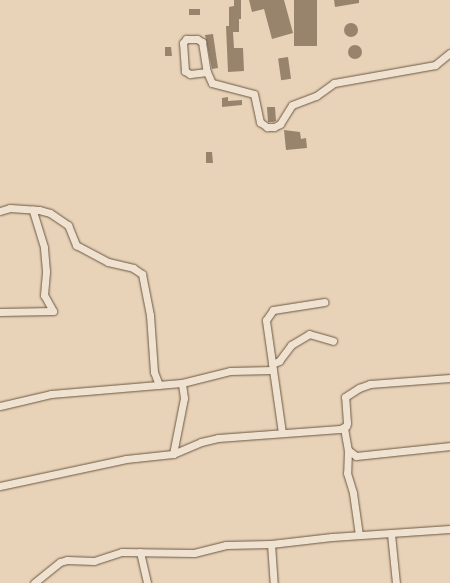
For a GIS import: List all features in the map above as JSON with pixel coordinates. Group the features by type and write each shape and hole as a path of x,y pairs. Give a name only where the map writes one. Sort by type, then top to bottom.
{"street":[{"path":"207,72 190,74 185,71 183,43 186,39 197,39 202,42 207,72 212,83 254,94 260,122 267,127 274,127 280,124 292,105 316,96 334,83 435,65 450,53"},
{"path":"0,211 10,208 50,213 68,225 76,245 108,262 133,268 142,274 150,315 154,372 160,385"},
{"path":"0,312 53,311 44,295 46,271 44,247 33,210"},
{"path":"282,433 266,320 268,314 273,310 324,302"},
{"path":"0,406 37,396 66,392 182,383 230,371 272,367 279,361 290,345 309,334 333,341"},
{"path":"359,535 353,493 347,473 348,450 344,428 347,422 345,397 359,388 370,384 450,378"},
{"path":"173,454 184,398 182,383"},
{"path":"0,486 126,459 173,454 201,442 218,438 344,428"},
{"path":"348,450 356,456 362,456 450,446"},
{"path":"34,583 60,562 67,560 94,561 122,552 194,553 226,545 271,544 359,535 450,529"},
{"path":"391,534 396,583"},
{"path":"271,544 274,583"},
{"path":"140,552 147,583"}],"building":[{"path":"234,0 241,0 239,32 233,32 234,48 243,48 244,71 228,72 226,26 229,26 229,7 234,6"},
{"path":"249,0 284,0 293,33 272,39 264,9 252,12"},
{"path":"294,0 317,0 317,46 294,46"},
{"path":"334,0 359,0 359,3 335,7"},
{"path":"189,9 200,9 200,15 189,15"},
{"path":"351,23 356,25 358,30 356,35 351,37 346,35 344,30 346,25"},
{"path":"213,34 218,68 212,69 205,35"},
{"path":"355,45 360,47 362,52 360,57 355,59 350,57 348,52 350,47"},
{"path":"165,47 171,47 172,56 165,56"},
{"path":"288,57 291,79 281,80 278,58"},
{"path":"228,97 228,101 242,100 242,105 222,107 222,98"},
{"path":"267,107 275,107 276,121 268,122"},
{"path":"284,130 300,132 301,139 306,138 307,148 286,150"},
{"path":"206,152 212,152 213,163 206,163"}]}
